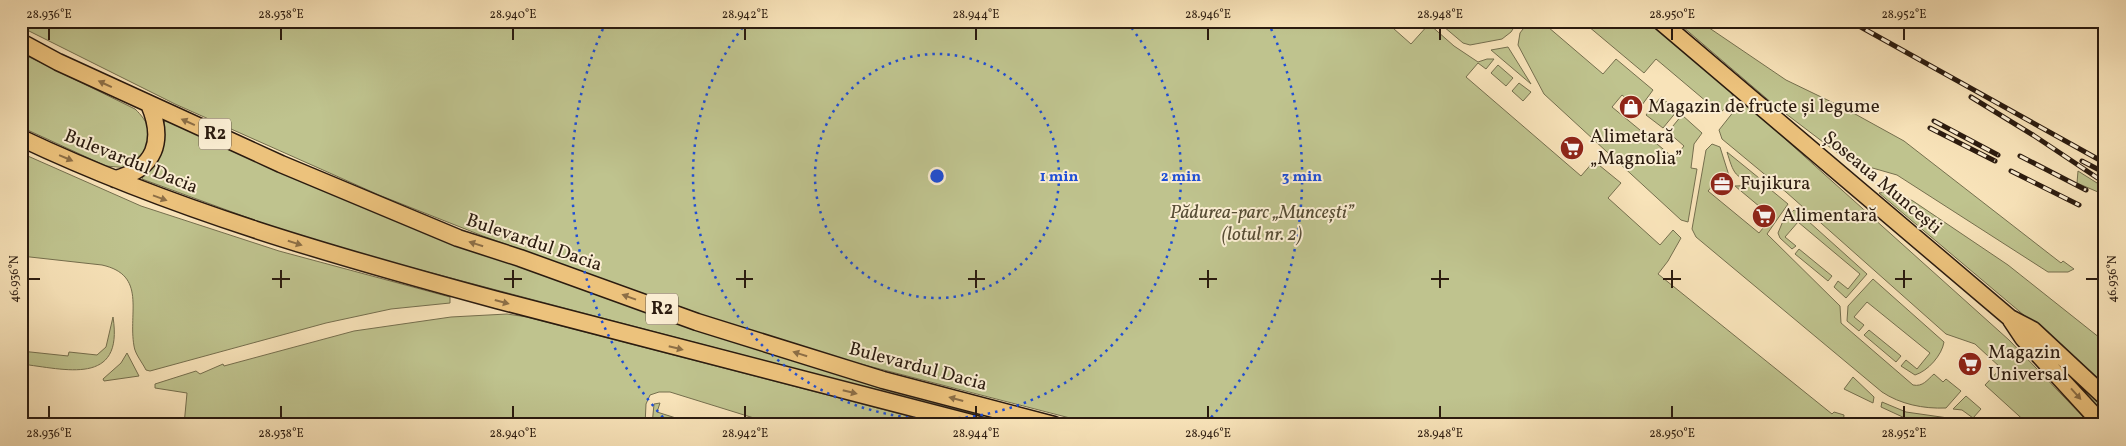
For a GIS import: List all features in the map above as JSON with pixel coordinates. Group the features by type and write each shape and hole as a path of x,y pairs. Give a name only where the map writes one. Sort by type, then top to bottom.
{"main road":[{"name":"Șoseaua Muncești","path":"1660,21 2010,318 2033,330 2105,397"},
{"name":"Bulevardul Dacia","path":"21,42 58,62 280,164 458,238 753,340 883,380 1054,425"},
{"path":"115,179 131,175 140,169 150,158 156,144 156,128 149,104"},
{"name":"Bulevardul Dacia","path":"21,138 152,195 248,229 357,262 640,338 979,425"},
{"name":"Șoseaua Muncești","path":"2010,318 2023,338 2103,425"}],"green space":[{"name":"Pădurea-parc „Muncești” (lotul nr. 2)","path":"21,21 1385,21 1411,44 1429,24 1454,46 1478,62 1494,59 1486,69 1478,63 1466,77 1581,176 1594,161 1621,183 1608,198 1660,245 1673,230 1681,238 1658,274 1832,414 1834,412 1844,415 1843,425 1097,425 853,362 728,324 483,236 379,195 175,104 21,27"},
{"path":"1437,21 1518,21 1511,32 1502,39 1470,45 1463,43"},
{"path":"1529,21 1541,21 1603,74 1616,59 1653,90 1639,109 1622,95 1612,107 1674,158 1684,146 1668,132 1682,115 1702,133 1694,144 1691,168 1697,169 1688,222 1681,220 1544,94 1518,45 1520,33"},
{"path":"1582,21 1648,21 1730,91 1733,101 1720,113 1656,59 1644,73"},
{"path":"1676,21 1699,21 1786,80 1846,109 1904,141 2061,263 2063,261 2074,269 2068,272 2048,272 1897,175 1848,161 1773,104"},
{"path":"1508,47 1531,84 1491,50"},
{"path":"21,53 135,109 146,123 149,134 146,152 139,161 129,168 106,166 21,127"},
{"path":"1498,65 1513,78 1506,86 1491,73"},
{"path":"1519,83 1531,92 1523,101 1512,91"},
{"path":"1661,97 1677,111 1663,128 1646,115"},
{"path":"1745,103 2009,340 2091,425 2029,425 1985,385 2001,368 1975,344 1946,334 1786,192 1722,139 1719,130 1738,106"},
{"path":"166,118 390,216 521,267 661,316 1033,425 1008,425 375,258 295,235 142,179"},
{"path":"1712,144 1720,147 1731,182 1722,175 1708,191 1759,233 1772,217 1735,186 1765,185 1788,204 1767,234 1840,306 1841,323 1913,385 1922,384 1934,374 1943,382 1946,379 1961,391 1946,408 1912,405 1896,400 1882,392 1696,237 1692,229 1706,150"},
{"path":"1727,152 1759,178 1745,179 1736,174"},
{"path":"21,153 141,206 279,251 450,297 450,303 391,309 326,323 150,371 146,370 135,349 133,296 125,277 116,270 102,265 21,256"},
{"path":"2078,171 2105,188 2105,195 2077,183"},
{"path":"1892,191 1913,201 2008,265 2105,342 2105,387 2032,322 1879,193"},
{"path":"1794,210 1867,274 1846,298 1834,287 1838,281 1848,289 1860,274 1798,222 1785,237 1796,246 1792,249 1780,238 1778,233 1783,221"},
{"path":"1799,249 1832,276 1828,281 1795,254"},
{"path":"1873,279 1944,342 1937,357 1920,373 1915,375 1901,366 1906,360 1917,369 1930,353 1867,302 1854,317 1864,325 1859,331 1847,321 1848,306"},
{"path":"507,314 527,317 943,425 763,425 757,419 670,392 659,392 650,395 646,404 645,425 602,425 581,420 561,425 184,425 187,393 155,388 155,384 196,371 200,374 223,364 224,366 354,331 451,317"},
{"path":"113,317 114,339 109,355 100,364 88,369 72,370 21,364 21,351 68,356 69,352 97,355 106,347"},
{"path":"1869,330 1901,356 1896,362 1864,335"},
{"path":"127,353 139,376 104,381 103,379 121,363"},
{"path":"2058,362 2105,404 2105,420 2056,365"},
{"path":"1853,377 1874,397 1873,403 1844,389"},
{"path":"1966,396 1981,409 1973,418 1962,410 1953,409"},
{"path":"1882,402 1906,412 1955,419 1966,425 1920,425 1881,407"},
{"path":"660,403 657,412 679,419 677,425 652,425 654,404"}],"railway":[{"path":"1850,21 2105,163"},
{"path":"1971,97 2033,135 2105,183"},
{"path":"1934,121 1998,155"},
{"path":"1930,128 1995,161"},
{"path":"2020,156 2086,190"},
{"path":"2082,161 2105,173"},
{"path":"2011,171 2079,205"}],"place":[{"name":"Magazin de fructe și legume","path":"1631,107"},
{"name":"Alimetară „Magnolia”","path":"1572,148"},
{"name":"Fujikura","path":"1722,184"},
{"name":"Alimentară","path":"1764,216"},
{"name":"Magazin Universal","path":"1970,364"}]}
